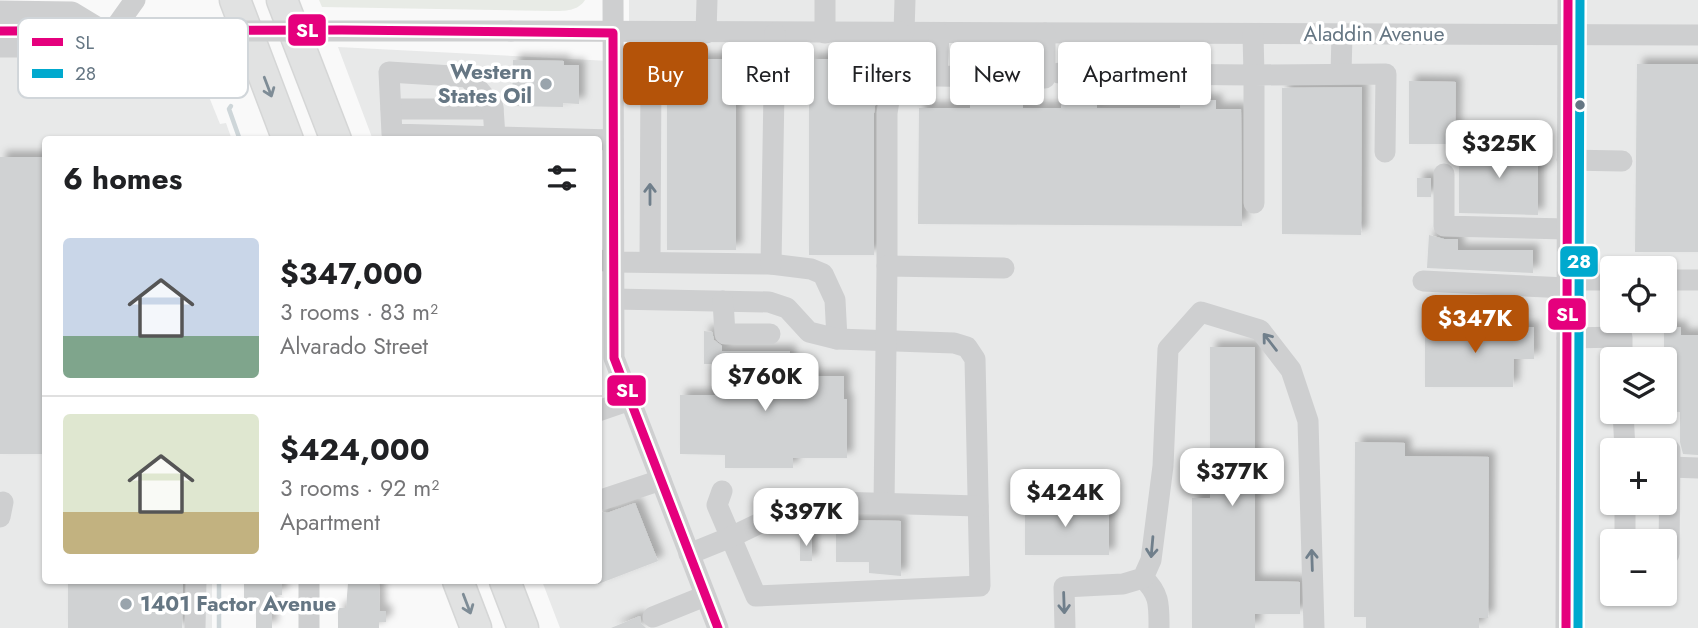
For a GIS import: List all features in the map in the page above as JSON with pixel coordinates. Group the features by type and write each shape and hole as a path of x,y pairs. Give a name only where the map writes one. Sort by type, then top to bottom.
{"highway":[{"path":"234,0 241,18"},
{"path":"282,0 334,136"},
{"path":"248,36 286,136"},
{"path":"459,584 476,628"},
{"path":"506,584 523,628"}],"street":[{"path":"120,18 135,0"},
{"path":"613,0 613,132 606,261 614,299 614,358 630,400 636,441 661,480 687,566 705,596 718,628"},
{"path":"706,33 707,0"},
{"path":"825,0 825,33"},
{"path":"905,0 906,32"},
{"path":"884,504 888,341 887,113 912,0"},
{"path":"1566,628 1568,0"},
{"path":"14,8 72,12 78,18"},
{"name":"Aladdin Avenue","path":"0,31 18,31"},
{"name":"Aladdin Avenue","path":"248,31 1698,35"},
{"path":"771,264 775,33"},
{"path":"939,33 937,76 1045,78 1045,33"},
{"path":"1135,34 1135,42"},
{"path":"1253,34 1254,203"},
{"path":"1340,74 1342,34"},
{"path":"0,47 18,46"},
{"path":"461,136 392,134 389,72 468,77 493,109 495,136"},
{"path":"1211,75 1385,74 1385,152"},
{"path":"650,262 651,105"},
{"path":"391,109 493,109"},
{"path":"519,136 613,132 651,125"},
{"path":"1567,160 1622,162"},
{"path":"1444,174 1444,226 1567,229"},
{"path":"606,261 771,264 811,269 823,274 835,300 837,339"},
{"path":"887,266 1004,268"},
{"path":"1677,280 1698,280"},
{"path":"1423,281 1567,284 1600,281"},
{"path":"614,299 769,302 788,308 809,332 837,339 954,343 967,347 975,359 980,586 756,596 717,505 722,491"},
{"path":"723,302 725,334 770,334"},
{"path":"1065,628 1064,587 1123,584 1143,578 1151,560 1163,466 1168,349 1202,312 1260,330 1291,370 1308,421 1314,628"},
{"path":"1567,338 1622,337 1622,347"},
{"path":"602,410 630,400"},
{"path":"1677,462 1698,468"},
{"path":"604,499 661,480"},
{"path":"687,566 731,537 810,499 978,506"},
{"path":"1143,578 1154,589 1159,628"},
{"path":"195,628 196,584"},
{"path":"309,584 309,628"},
{"path":"653,617 705,596"}],"shaded area":[{"path":"319,0 585,0 575,8 553,11 322,7"},
{"path":"629,0 1698,0 1698,628 560,628 543,584 602,584 602,136 371,136 338,47 623,62 623,105 708,105 708,42 629,42"},
{"path":"0,54 18,55 18,98 209,98 220,124 226,123 231,136 42,136 42,584 212,584 212,628 0,628"}],"building":[{"path":"708,59 722,59 722,105 736,105 736,250 667,250 667,105 708,105"},
{"path":"814,59 828,59 828,105 875,105 874,255 809,255 809,105 814,105"},
{"name":"Western States Oil","path":"513,60 564,61 564,65 579,65 579,104 563,103 563,107 512,106"},
{"path":"1637,64 1698,64 1698,252 1635,252"},
{"path":"1409,81 1456,82 1455,144 1409,144"},
{"path":"1362,87 1361,235 1282,234 1282,88"},
{"path":"1211,100 1216,100 1216,109 1241,109 1242,226 918,224 919,108 970,108 970,105 1061,108 1061,105 1097,105 1097,108 1180,108 1180,105 1211,105"},
{"path":"1459,146 1538,146 1538,215 1459,213"},
{"path":"0,157 42,157 42,454 0,454"},
{"path":"1417,178 1431,178 1431,197 1417,197"},
{"path":"1429,235 1458,239 1458,250 1533,250 1533,273 1427,268"},
{"path":"1425,327 1534,327 1534,359 1514,359 1513,387 1425,387"},
{"path":"1677,327 1681,327 1681,335 1698,335 1698,455 1683,454 1680,442 1680,412 1677,412 1677,347 1664,347 1664,333 1677,333"},
{"path":"704,331 712,332 714,340 722,346 722,351 790,351 790,376 844,376 844,399 847,399 847,458 793,458 793,468 725,468 725,455 680,454 680,395 725,395 725,364 704,364"},
{"path":"1210,347 1255,347 1255,581 1300,582 1300,614 1255,614 1255,628 1192,628 1192,498 1210,498"},
{"path":"1355,442 1405,443 1405,456 1489,457 1488,618 1479,618 1479,628 1366,628 1366,617 1354,617"},
{"path":"1025,496 1046,496 1046,505 1109,506 1109,555 1025,555"},
{"path":"635,503 658,561 602,582 602,512 607,513"},
{"path":"836,520 901,521 901,576 869,573 869,562 836,562"},
{"path":"800,536 812,536 812,561 800,561"},
{"name":"1401 Factor Avenue","path":"68,584 183,584 182,628 68,628"},
{"path":"244,584 282,584 282,595 272,595 272,628 256,628 256,604 244,604"},
{"path":"348,584 379,584 380,611 386,611 386,622 379,622 379,628 338,628 338,608 346,608"},
{"path":"640,616 641,623 646,628 611,628"}],"waterway":[{"path":"231,106 229,109 239,136"},
{"path":"219,584 219,628"}],"transit line":[{"name":"SL","path":"1566,628 1568,0"},
{"name":"28","path":"1578,628 1580,0"},
{"name":"SL","path":"248,30 613,33 614,358 718,628"},
{"name":"SL","path":"0,31 18,31"}],"place":[{"name":"Western States Oil","path":"546,84"},
{"name":"1401 Factor Avenue","path":"126,604"}]}
